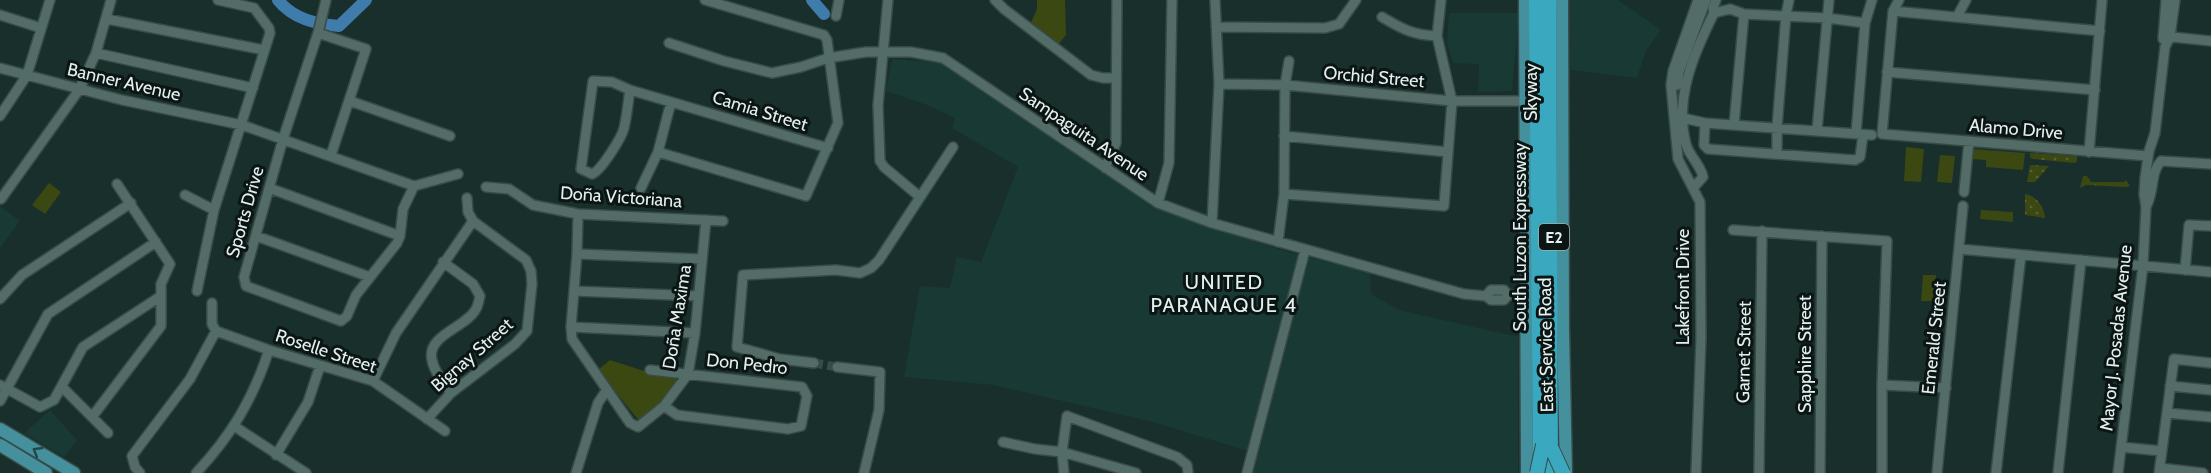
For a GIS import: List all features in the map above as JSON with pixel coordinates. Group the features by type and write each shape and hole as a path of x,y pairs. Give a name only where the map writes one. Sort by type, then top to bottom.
{"highway":[{"name":"South Luzon Expressway","path":"1536,0 1540,473"},
{"name":"Skyway","path":"1541,0 1547,446 1553,473"},
{"name":"South Luzon Expressway","path":"1551,0 1553,473"},
{"name":"Skyway","path":"1547,446 1551,0"},
{"path":"1540,473 1547,446"},
{"path":"1547,446 1564,473"}],"main road":[{"path":"1525,0 1527,473"},
{"name":"East Service Road","path":"1562,0 1564,473"},
{"path":"0,429 74,473"},
{"path":"0,446 46,473"}],"street":[{"path":"0,116 27,75 50,0"},
{"path":"1,199 79,90 96,53 111,0"},
{"path":"197,291 214,210 254,88 269,28 254,8 218,0"},
{"name":"Sports Drive","path":"326,0 244,277 246,286 341,321 347,315 356,295 397,243 403,209 414,186"},
{"name":"Camia Street","path":"630,90 624,130 597,173 592,174 582,169 593,81 612,82 630,90 828,148 838,123 827,40 820,33 705,0"},
{"path":"836,16 839,0"},
{"path":"888,0 878,105 880,161 920,197"},
{"path":"995,0 1091,75 1116,78"},
{"path":"1106,168 1116,143 1117,0"},
{"path":"1158,203 1169,163 1172,0"},
{"path":"1212,223 1219,84 1215,0"},
{"path":"1216,27 1325,28 1339,24 1356,0"},
{"path":"1284,194 1444,206 1452,101 1437,36 1441,0"},
{"name":"Lakefront Drive","path":"1696,473 1701,338 1700,202 1678,159 1671,85 1673,71 1698,0"},
{"name":"Lakefront Drive","path":"1674,106 1679,72 1706,0"},
{"path":"1693,188 1703,177 1686,143 1683,118 1684,96 1692,62 1714,13 1716,0"},
{"path":"1777,154 1777,128 1789,0"},
{"path":"1817,130 1829,0"},
{"path":"1868,134 1865,23 1872,0"},
{"path":"1705,123 1704,145 1708,149 1856,160 1860,157 1887,72 1893,10 1899,0"},
{"path":"1957,17 1966,0"},
{"path":"2089,152 2102,0"},
{"name":"Mayor J. Posadas Avenue","path":"2118,473 2143,265 2146,207 2144,194 2148,156 2155,133 2165,47 2166,0"},
{"name":"Mayor J. Posadas Avenue","path":"2166,37 2175,0"},
{"path":"1714,13 1727,4 1744,14 1827,18 1865,23"},
{"path":"1893,10 2100,31"},
{"path":"1734,125 1744,14"},
{"path":"0,15 41,28"},
{"path":"1382,17 1404,30 1437,36"},
{"path":"107,18 264,50"},
{"path":"319,28 366,49 331,155"},
{"path":"2166,37 2211,41"},
{"name":"Sampaguita Avenue","path":"669,43 723,61 772,73 854,53 911,52 943,58 1158,203 1212,223 1464,294 1486,296 1491,300 1504,300 1508,295 1526,295"},
{"path":"96,53 254,88"},
{"path":"1278,242 1284,194 1285,85 1289,61"},
{"name":"Banner Avenue","path":"0,68 79,90 242,125 414,186"},
{"path":"1887,72 2095,90"},
{"name":"Orchid Street","path":"1219,84 1285,85 1452,101 1526,101"},
{"path":"350,101 450,136"},
{"path":"641,188 658,152 671,102"},
{"name":"Alamo Drive","path":"1683,118 1705,123 2148,156"},
{"path":"1284,136 1448,152"},
{"path":"1964,192 1969,141"},
{"path":"814,363 780,359 737,347 743,275 836,270 860,273 871,268 879,261 953,147"},
{"path":"658,152 806,196 828,148"},
{"name":"Mayor J. Posadas Avenue","path":"2146,207 2152,196 2155,168 2161,161 2211,164"},
{"path":"414,186 458,174"},
{"path":"92,417 161,327 161,284 170,264 117,184"},
{"name":"Doña Victoriana","path":"486,187 508,189 533,205 578,214 723,221"},
{"path":"269,188 400,236"},
{"path":"185,195 214,210"},
{"path":"373,381 396,333 473,221 468,212 467,198"},
{"path":"0,299 22,275 131,203"},
{"name":"Emerald Street","path":"1936,473 1963,206"},
{"path":"576,473 598,403 606,391 572,339 578,214"},
{"name":"Doña Maxima","path":"606,391 630,423 638,427 664,406 688,374 695,333 706,220"},
{"name":"Bignay Street","path":"427,419 451,393 515,344 526,331 532,284 531,271 526,260 473,221"},
{"path":"2185,270 2189,224 2211,226"},
{"path":"1733,230 1887,241 1882,385 1882,473"},
{"name":"Garnet Street","path":"1759,473 1762,231"},
{"path":"256,236 370,278"},
{"name":"Sapphire Street","path":"1820,473 1822,236"},
{"path":"0,401 3,387 48,314 156,242"},
{"path":"1959,249 2211,272"},
{"path":"1247,473 1305,250"},
{"path":"577,254 702,259"},
{"path":"1996,473 2021,255"},
{"path":"2058,473 2081,260"},
{"path":"444,262 473,284 480,296 477,308 471,316 435,343 432,350 432,360 437,372 451,393"},
{"path":"574,291 698,296"},
{"path":"3,387 40,407 54,400 83,347 161,296"},
{"path":"140,473 135,467 132,456 184,388 216,331 212,324 213,303"},
{"path":"571,327 695,333"},
{"name":"Roselle Street","path":"216,331 268,350 373,381 445,431"},
{"path":"196,473 234,426 258,384 268,350"},
{"path":"2203,473 2160,471 2174,359 2211,363"},
{"path":"276,454 308,402 320,366"},
{"path":"837,367 879,372 879,410 864,473"},
{"name":"Don Pedro","path":"650,370 802,387 807,396 801,426 788,429 677,415 664,406"},
{"path":"1882,385 1946,388"},
{"path":"2170,386 2211,390"},
{"path":"62,387 108,433"},
{"path":"2167,413 2211,417"},
{"path":"1064,473 1062,452 1066,416 1140,441 1177,457 1187,465 1188,473 1193,473"},
{"path":"234,426 306,473"},
{"path":"1003,442 1026,448 1062,452 1136,473"},
{"path":"2121,447 2162,451"}],"shaded area":[{"path":"1570,0 1618,0 1661,30 1646,51 1637,78 1570,70"},
{"path":"1449,13 1519,13 1512,91 1478,92 1479,64 1453,63 1447,43"},
{"path":"892,59 947,63 1154,206 1192,222 1291,253 1370,273 1371,294 1399,310 1518,336 1518,473 1243,473 1248,451 1153,422 993,385 904,377 920,286 950,288 957,257 981,262 1018,167 952,128 955,118 927,105 886,91"},
{"path":"0,206 20,221 0,248"},
{"path":"50,410 77,440 64,457 24,433"}],"green space":[{"path":"1037,0 1065,0 1066,35 1058,45 1030,25 1037,9"},
{"path":"1906,147 1924,149 1921,182 1904,181"},
{"path":"1973,149 2025,153 2023,170 1986,167 1986,160 1972,159"},
{"path":"2030,153 2077,156 2077,161 2075,163 2033,159"},
{"path":"1940,155 1955,156 1952,183 1937,182"},
{"path":"2030,165 2049,166 2035,182 2027,182"},
{"path":"2083,176 2087,176 2091,182 2124,182 2126,180 2130,186 2086,185 2080,188"},
{"path":"49,183 61,192 45,214 32,205"},
{"path":"2025,194 2039,202 2045,218 2025,215"},
{"path":"1981,210 2013,212 2013,222 1980,219"},
{"path":"1923,275 1936,275 1935,301 1921,301"},
{"path":"610,360 644,371 679,376 663,403 640,422 598,370"}],"waterway":[{"path":"278,0 298,16 322,24 339,26 366,0"},
{"path":"812,0 824,14"}],"tunnel":[{"path":"814,363 837,367"}],"district":[{"name":"UNITED PARANAQUE 4","path":"1224,294"}]}
